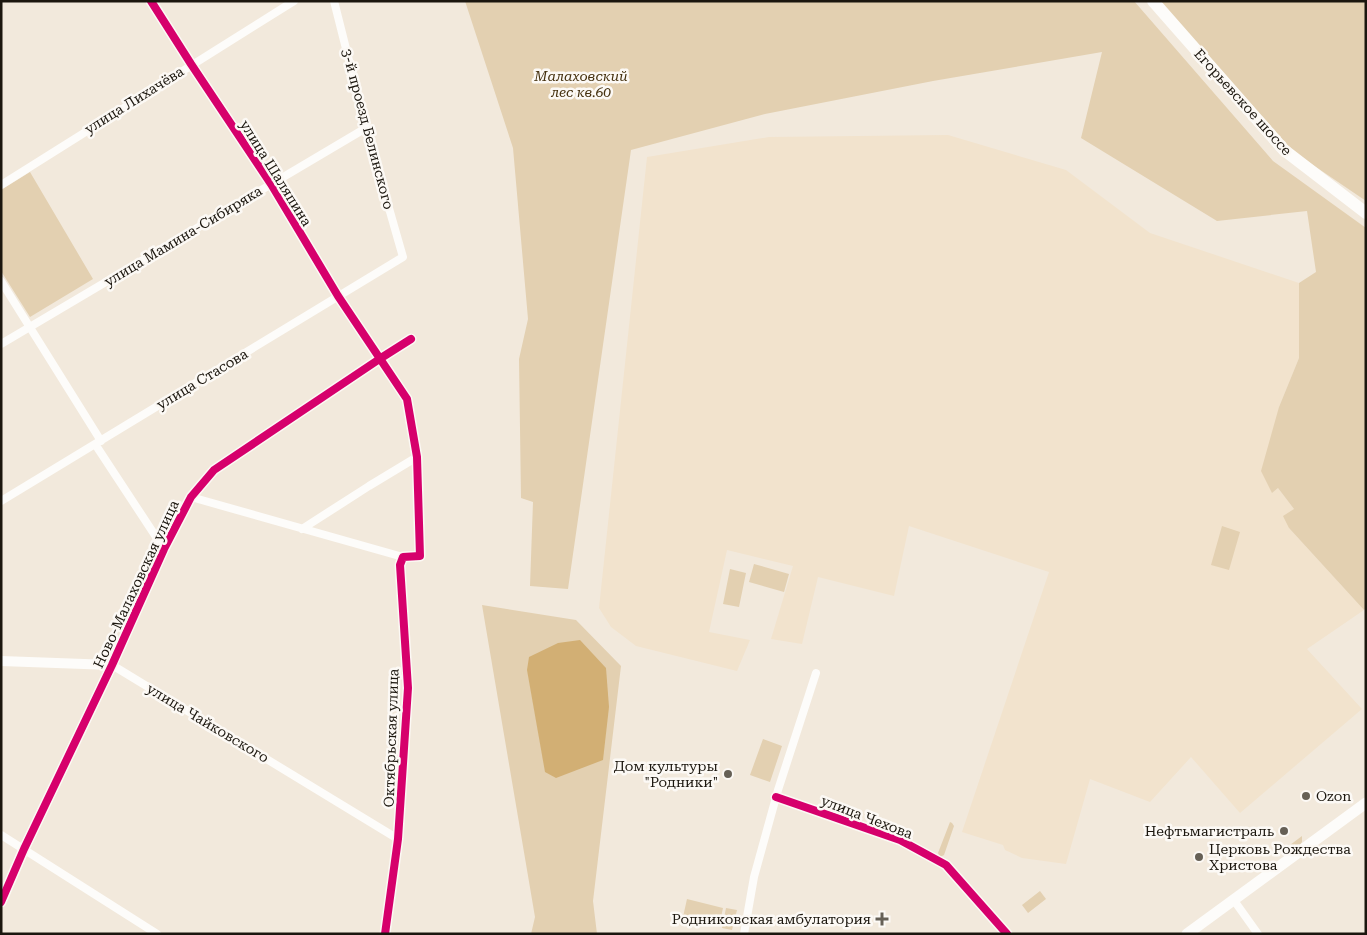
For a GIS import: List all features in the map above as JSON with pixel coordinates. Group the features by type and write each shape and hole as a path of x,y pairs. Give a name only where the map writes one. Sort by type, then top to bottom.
{"main road":[{"name":"Егорьевское шоссе","path":"1153,1 1284,150 1366,213"},
{"path":"1186,934 1364,808"}],"street":[{"name":"улица Шаляпина","path":"151,1 271,184 338,296 372,348 381,358"},
{"name":"улица Лихачёва","path":"1,185 294,1"},
{"name":"3-й проезд Белинского","path":"334,1 366,128 403,257"},
{"name":"улица Мамина-Сибиряка","path":"1,344 366,128"},
{"name":"улица Стасова","path":"1,501 403,257"},
{"path":"1,281 164,549"},
{"name":"Ново-Малаховская улица","path":"1,902 164,549 191,497 214,470 412,339"},
{"path":"191,497 302,530 403,557 420,556 418,458 407,399 381,358"},
{"path":"302,530 369,486 418,458"},
{"name":"Октябрьская улица","path":"385,934 398,839 408,688 400,565 403,557"},
{"name":"улица Чайковского","path":"1,661 112,665 398,839"},
{"path":"744,934 754,877 776,797 816,673"},
{"name":"улица Чехова","path":"776,797 900,840 946,865 1007,934"},
{"path":"1,835 158,934"},
{"path":"1233,900 1258,934"}],"shaded area":[{"path":"948,135 1066,170 1150,233 1299,283 1299,358 1279,407 1272,493 1278,488 1294,509 1289,528 1364,610 1307,649 1362,709 1240,813 1191,757 1150,802 1090,779 1066,864 1022,858 1005,850 1003,845 962,832 1049,572 909,526 894,596 818,577 802,644 771,639 793,566 727,550 709,632 750,640 737,671 636,646 611,627 599,608 647,157 769,137"},
{"path":"580,640 606,668 609,707 603,760 556,778 545,772 527,670 529,657 558,643"}],"green space":[{"name":"Малаховский лес кв.60","path":"465,1 1134,1 1273,161 1366,228 1366,608 1364,610 1289,528 1283,516 1294,509 1278,488 1272,493 1261,471 1279,407 1299,358 1299,283 1316,272 1307,211 1217,221 1081,138 1102,52 933,81 765,114 631,150 568,589 530,586 533,502 521,498 519,359 528,319 513,148"},
{"path":"1160,1 1366,1 1366,201 1288,148"},
{"path":"30,172 93,279 30,317 1,271 1,190"},
{"path":"1222,526 1240,532 1229,570 1211,565"},
{"path":"754,564 789,574 784,592 749,582"},
{"path":"730,569 746,573 739,607 723,604"},
{"path":"482,605 576,620 621,666 593,901 597,934 531,934 535,917"},
{"path":"763,739 782,746 770,782 750,775"},
{"path":"950,822 954,826 944,855 940,857 938,853"},
{"path":"1302,836 1302,842 1297,848 1290,850 1286,848"},
{"path":"1040,891 1046,899 1028,913 1022,905"},
{"path":"687,899 723,908 719,926 683,917"},
{"path":"726,908 737,910 732,930 722,928"}],"cycle path":[{"path":"151,1 271,184 338,296 407,399 417,457 420,556 403,557 400,565 408,688 398,839 385,934"},
{"path":"1,902 164,549 191,497 214,470 411,339"},
{"path":"776,797 900,840 946,865 1007,934"}],"place":[{"name":"Дом культуры \"Родники\"","path":"728,774"},
{"name":"Ozon","path":"1306,796"},
{"name":"Нефтьмагистраль","path":"1284,831"},
{"name":"Церковь Рождества Христова","path":"1199,857"},
{"name":"Родниковская амбулатория","path":"882,919"}]}
